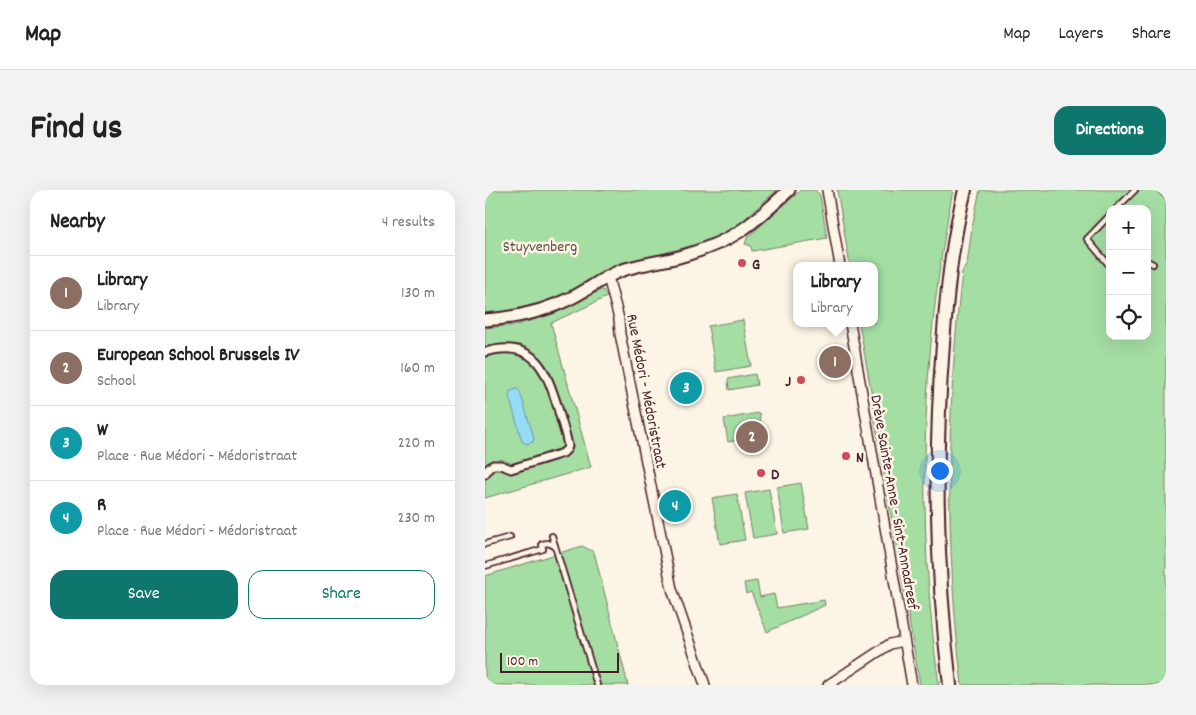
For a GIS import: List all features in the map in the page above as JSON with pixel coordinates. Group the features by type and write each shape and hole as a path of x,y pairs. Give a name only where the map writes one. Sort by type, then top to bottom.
{"main road":[{"path":"951,685 938,552 937,446 940,376 947,301 955,241 965,190"}],"street":[{"path":"485,320 512,317 545,308 571,298 620,271 679,257 721,243 749,226 789,190"},
{"path":"827,190 839,262"},
{"name":"Rue Médori - Médoristraat","path":"608,277 619,319 620,334 672,589 705,685"},
{"name":"Drève Sainte-Anne - Sint-Annadreef","path":"851,327 911,685"},
{"path":"485,352 515,349 529,355 538,363 549,381 568,446 567,450 563,453 511,468 493,465 485,474"},
{"path":"827,685 890,644 904,641"}],"lane":[{"path":"1120,205 1135,190"},
{"path":"1161,190 1166,195"},
{"path":"1106,220 1087,239 1106,261"},
{"path":"485,544 510,536"},
{"path":"553,536 597,685"},
{"path":"485,566 543,549 542,544 550,543 555,546"}],"green space":[{"name":"Stuyvenberg","path":"485,190 777,190 738,225 720,235 694,245 620,263 568,292 543,302 504,312 485,314"},
{"path":"801,190 815,190 820,195 827,238 752,251 751,246 745,244 747,238"},
{"path":"837,190 953,190 942,251 934,313 925,437 927,562 939,685 920,685 874,415 876,414 875,408 860,327 878,327 878,262 849,262"},
{"path":"980,190 1166,190 1166,685 962,685 956,633 950,530 950,427 962,272 967,264"},
{"path":"603,290 607,297 551,323 591,467 485,498 485,328 516,325 556,313"},
{"path":"743,320 751,366 716,372 708,326"},
{"path":"755,374 757,385 729,390 728,379"},
{"path":"759,413 763,436 728,442 724,419"},
{"path":"801,483 809,529 784,533 777,487"},
{"path":"769,489 777,534 753,538 745,493"},
{"path":"737,494 745,540 720,544 712,498"},
{"path":"582,546 594,552 628,685 485,685 485,576"},
{"path":"757,581 760,597 774,594 777,608 824,600 825,605 767,632 751,592 746,594 744,583"}],"water":[{"path":"517,389 520,392 534,438 533,442 526,444 522,441 509,396 510,391"}],"place":[{"name":"G","path":"742,263"},
{"name":"Library","path":"835,362"},
{"name":"J","path":"801,380"},
{"name":"W","path":"686,388"},
{"name":"European School Brussels IV","path":"752,437"},
{"name":"N","path":"846,456"},
{"name":"D","path":"761,473"},
{"name":"R","path":"675,506"}]}
